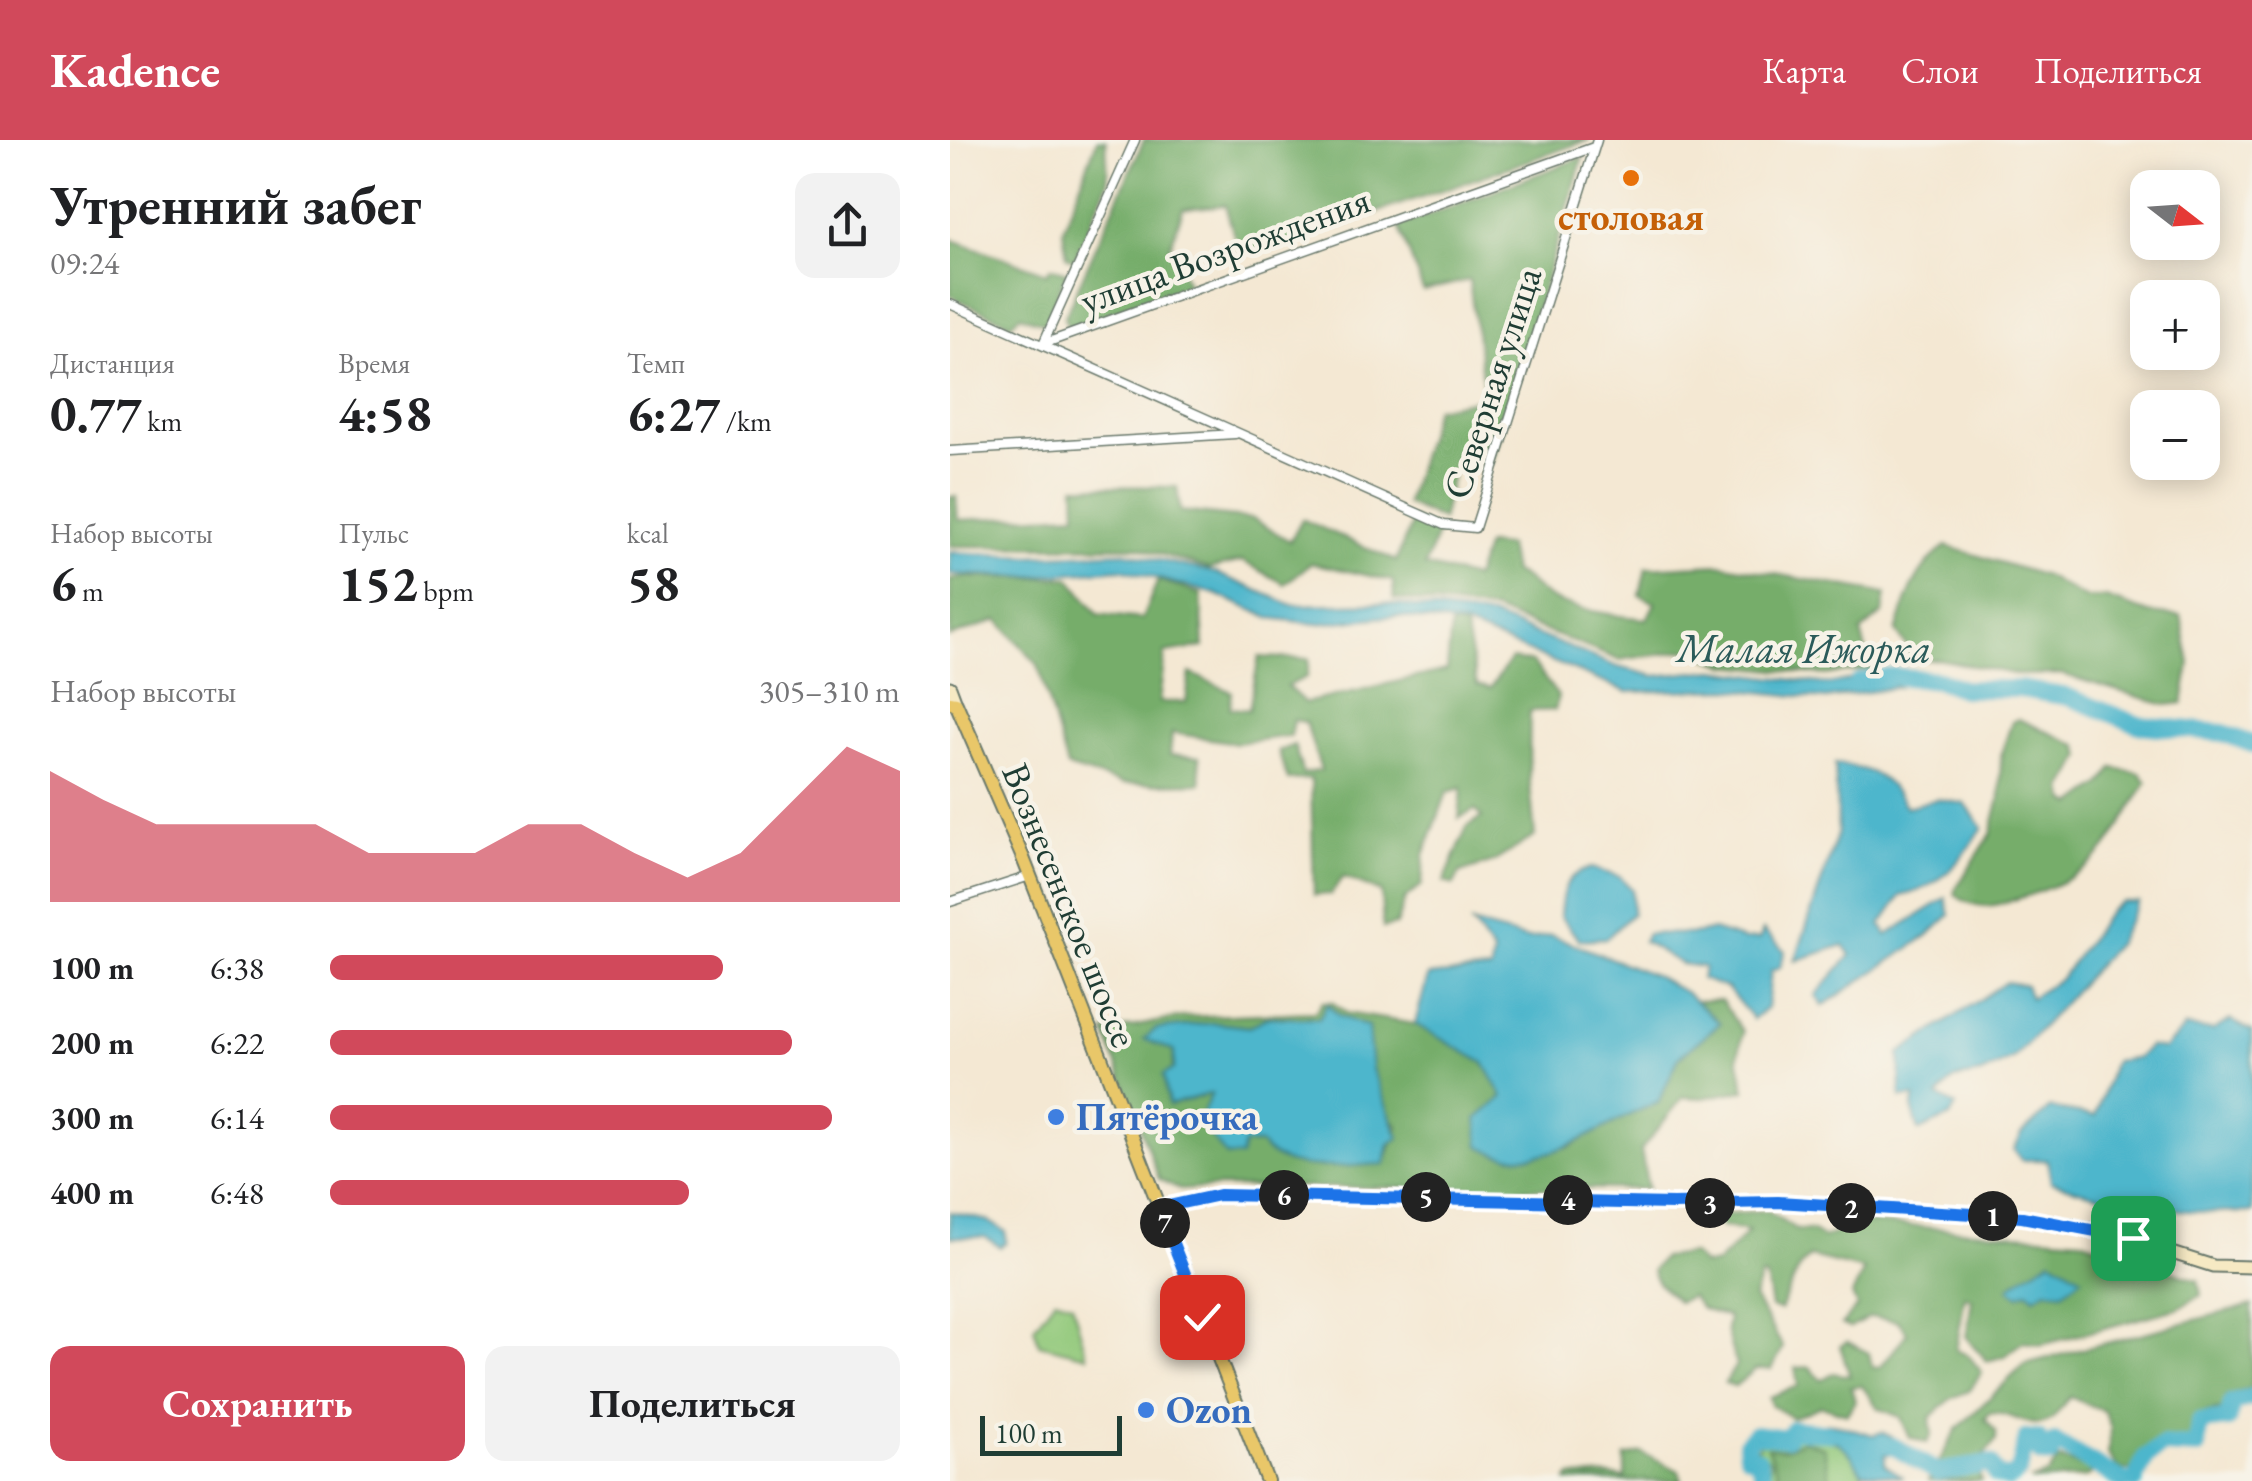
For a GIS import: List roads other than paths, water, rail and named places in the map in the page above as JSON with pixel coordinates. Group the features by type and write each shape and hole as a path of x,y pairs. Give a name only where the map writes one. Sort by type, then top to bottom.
{"main road":[{"name":"Вознесенское шоссе","path":"953,702 956,719 1030,876 1267,1481"}],"street":[{"path":"1043,344 1136,140"},
{"name":"улица Возрождения","path":"1043,344 1596,143"},
{"name":"Северная улица","path":"1240,434 1444,526 1475,528 1596,143"},
{"path":"950,304 1240,434"},
{"path":"950,451 1240,434"},
{"name":"Вознесенское шоссе","path":"950,687 953,702"},
{"path":"950,902 1030,876"},
{"path":"1159,1208 1219,1195 1259,1194 1673,1204 1778,1202 2049,1220 2133,1238 2213,1266 2252,1267"}],"water":[{"path":"950,552 1029,556 1125,552 1216,573 1292,605 1386,603 1493,617 1618,667 1655,676 1714,670 1828,684 1873,675 1898,687 1826,699 1729,689 1627,692 1463,625 1396,616 1316,624 1270,618 1216,594 1121,569 1023,577 950,574"},
{"path":"1835,764 1877,775 1906,807 1938,799 1965,804 1983,828 1949,871 1929,886 1901,896 1881,925 1887,935 1946,898 1950,915 1930,934 1823,1006 1816,995 1851,955 1844,945 1795,961 1838,832"},
{"path":"1592,868 1620,877 1632,889 1632,914 1607,938 1579,940 1560,916 1562,899 1570,879"},
{"path":"2121,902 2138,902 2117,943 2014,1058 1981,1074 1954,1079 1938,1096 1956,1106 1950,1117 1919,1131 1912,1108 1915,1097 1901,1098 1900,1053 2006,982 2025,985 2030,998 2061,978 2110,910"},
{"path":"1472,924 1528,939 1551,935 1656,976 1686,993 1720,1023 1679,1057 1658,1103 1548,1153 1526,1157 1503,1155 1480,1146 1477,1119 1503,1097 1484,1063 1415,1024 1428,976 1491,970 1493,953"},
{"path":"1713,930 1745,940 1760,939 1763,930 1785,951 1780,968 1771,971 1767,1008 1753,1019 1727,988 1701,979 1704,967 1681,964 1643,941 1647,934"},
{"path":"1327,1004 1339,1016 1368,1027 1372,1069 1399,1138 1389,1144 1385,1164 1300,1165 1284,1161 1260,1144 1244,1144 1241,1157 1226,1156 1199,1121 1212,1093 1169,1105 1163,1075 1174,1069 1174,1051 1144,1039 1156,1029 1214,1023 1250,1027 1267,1017 1319,1019"},
{"path":"2231,1020 2252,1031 2252,1212 2175,1210 2101,1196 2051,1182 2047,1160 2021,1160 2014,1150 2022,1134 2050,1108 2095,1116 2114,1061 2137,1058 2149,1046 2164,1049 2185,1027 2213,1030"},
{"path":"950,1212 988,1221 1006,1232 1006,1243 1000,1247 985,1237 950,1237"},
{"path":"2051,1259 2082,1277 2063,1292 2046,1290 2035,1297 2028,1291 2018,1295 2009,1288 2019,1279"},
{"path":"1833,1423 1873,1435 1882,1432 1909,1446 1915,1454 1909,1459 1895,1452 1885,1455 1885,1465 1903,1477 1862,1472 1841,1445 1808,1435 1811,1426"}],"waterway":[{"name":"Малая Ижорка","path":"1859,682 1892,676 1939,680 1963,689 2020,689 2069,697 2139,725 2223,733 2252,744"},
{"path":"2135,1481 2146,1457 2163,1445 2197,1447 2199,1422 2228,1419 2232,1403 2252,1397"},
{"path":"1764,1481 1758,1459 1747,1455 1746,1443 1755,1434 1786,1438 1793,1429 1829,1433"},
{"path":"1893,1446 1937,1472 1990,1464 1996,1475 2009,1479 2019,1471 2027,1438 2038,1439 2041,1454 2050,1455 2055,1442 2123,1481"}],"place":[{"name":"столовая","path":"1631,178"},
{"name":"Пятёрочка","path":"1056,1117"},
{"name":"Ozon","path":"1146,1410"}]}
